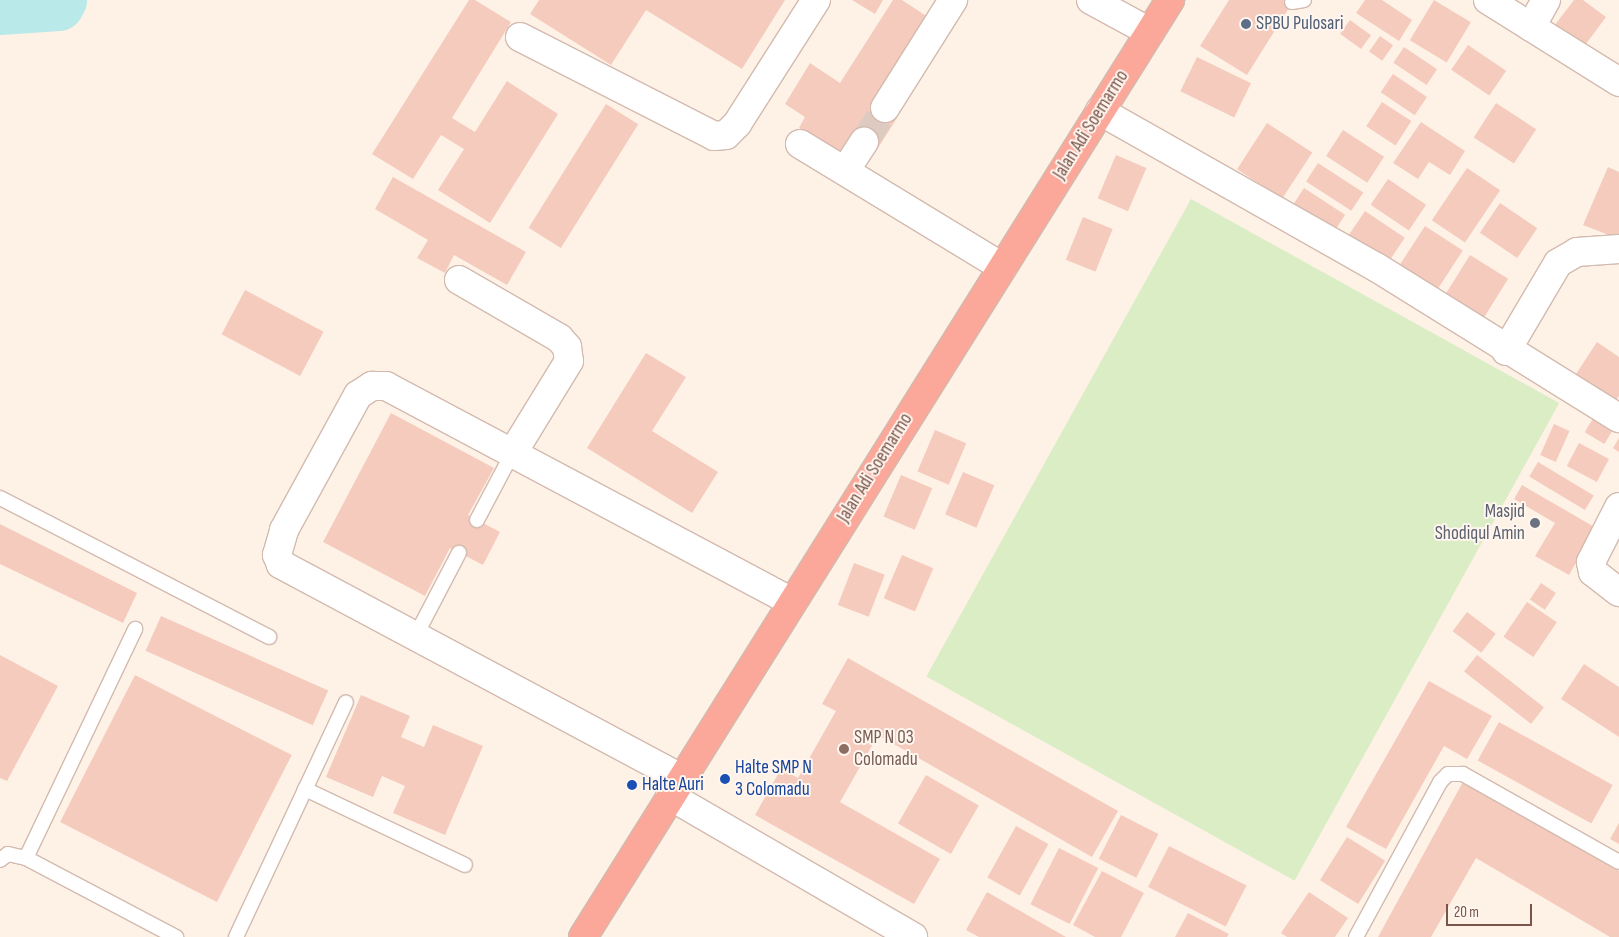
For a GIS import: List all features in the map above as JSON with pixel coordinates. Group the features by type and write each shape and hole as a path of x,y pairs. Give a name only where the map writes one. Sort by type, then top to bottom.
{"highway":[{"name":"Jalan Adi Soemarmo","path":"583,937 791,601 1170,0"}],"street":[{"path":"520,37 714,136 726,135 738,124 816,0"},
{"path":"885,108 953,0"},
{"path":"1091,0 1150,32"},
{"path":"1488,0 1619,82"},
{"path":"1532,27 1546,0"},
{"path":"1100,111 1376,267 1506,351 1619,418"},
{"path":"845,171 864,142"},
{"path":"800,144 1002,267"},
{"path":"1506,351 1558,263 1577,252 1619,249"},
{"path":"458,280 559,338 567,347 569,361 512,454"},
{"path":"791,601 386,386 372,386 358,395 284,530 277,555 288,570 415,637 676,787 912,937"},
{"path":"1619,507 1591,562 1593,572 1619,592"}],"lane":[{"path":"477,520 512,454"},
{"path":"0,498 269,637"},
{"path":"415,637 459,553"},
{"path":"26,858 134,629"},
{"path":"236,937 346,702"},
{"path":"1356,937 1440,782 1448,774 1463,774 1619,862"},
{"path":"305,789 464,865"},
{"path":"0,860 8,854 26,858 176,937"}],"green space":[{"path":"1191,199 1559,403 1295,881 926,677"}],"building":[{"path":"469,0 475,0 511,22 452,118 475,132 507,81 558,114 490,223 438,190 464,149 441,135 413,179 372,154"},
{"path":"539,0 785,0 742,69 646,10 611,65 530,14"},
{"path":"852,0 883,0 875,14"},
{"path":"893,0 902,0 931,19 876,105 897,118 878,148 857,136 844,156 799,128 805,117 785,104 810,63 840,83"},
{"name":"SPBU Pulosari","path":"1229,0 1294,0 1247,75 1200,46"},
{"path":"1365,0 1382,0 1412,20 1399,41 1356,13"},
{"path":"1434,0 1471,22 1447,62 1410,40"},
{"path":"1574,0 1583,0 1606,17 1583,48 1554,26"},
{"path":"1350,20 1371,35 1361,49 1340,34"},
{"path":"1380,36 1393,45 1382,61 1369,52"},
{"path":"1468,45 1506,71 1489,96 1451,70"},
{"path":"1404,47 1437,69 1427,85 1393,63"},
{"path":"1197,57 1251,83 1234,117 1180,91"},
{"path":"1393,74 1427,97 1415,115 1381,92"},
{"path":"1382,102 1411,121 1396,145 1366,126"},
{"path":"1496,103 1536,129 1514,164 1474,137"},
{"path":"606,104 638,124 561,248 529,228"},
{"path":"1421,122 1465,151 1450,175 1429,162 1418,179 1393,163"},
{"path":"1267,123 1312,152 1282,199 1237,169"},
{"path":"1343,130 1384,157 1367,183 1326,156"},
{"path":"1116,155 1146,168 1128,211 1098,198"},
{"path":"1318,163 1363,192 1351,211 1306,181"},
{"path":"1608,167 1619,172 1619,239 1583,225"},
{"path":"1467,168 1500,190 1465,243 1432,220"},
{"path":"393,177 526,252 507,285 454,255 445,273 417,258 428,240 375,209"},
{"path":"1388,179 1426,205 1409,230 1371,205"},
{"path":"1304,188 1345,215 1334,231 1293,205"},
{"path":"1500,203 1537,228 1517,258 1480,233"},
{"path":"1365,211 1405,238 1389,262 1349,235"},
{"path":"1083,217 1113,229 1095,272 1066,260"},
{"path":"1425,226 1463,251 1436,292 1398,268"},
{"path":"1470,255 1508,279 1481,322 1443,298"},
{"path":"245,290 324,332 300,376 222,334"},
{"path":"1597,342 1619,357 1619,396 1614,403 1574,377"},
{"path":"646,353 686,377 652,431 718,472 692,513 587,448"},
{"path":"391,413 494,468 468,515 500,532 483,565 450,548 425,596 323,542"},
{"path":"1595,415 1615,427 1604,444 1585,432"},
{"path":"1554,424 1570,431 1556,462 1540,455"},
{"path":"935,430 966,443 949,485 917,471"},
{"path":"1619,438 1619,452 1613,448"},
{"path":"1579,443 1609,459 1597,482 1567,466"},
{"path":"1538,462 1594,495 1585,510 1529,477"},
{"path":"963,472 994,485 976,528 945,514"},
{"path":"901,475 932,488 915,530 883,516"},
{"path":"1522,485 1596,528 1569,575 1535,556 1555,523 1514,499"},
{"path":"0,524 137,593 123,623 0,564"},
{"path":"902,555 933,568 915,612 884,598"},
{"path":"854,563 885,575 869,617 838,605"},
{"path":"1541,583 1556,593 1545,610 1530,600"},
{"path":"1527,602 1557,622 1533,657 1504,637"},
{"path":"1467,612 1496,634 1481,653 1453,631"},
{"path":"161,616 328,690 313,725 146,651"},
{"path":"0,655 58,686 7,781 0,778"},
{"path":"1477,655 1544,707 1531,724 1464,672"},
{"path":"848,658 1118,811 1092,857 878,735 840,802 940,859 914,904 755,815 781,769 798,778 836,711 822,704"},
{"path":"1584,664 1619,687 1619,737 1561,699"},
{"path":"135,675 292,755 217,902 60,822"},
{"path":"1429,681 1492,716 1467,759 1444,746 1386,849 1346,827"},
{"path":"361,695 410,716 401,737 424,747 433,725 483,746 445,835 393,813 405,786 382,776 373,797 326,777"},
{"path":"1499,722 1613,785 1591,824 1478,760"},
{"path":"926,775 979,806 951,854 898,823"},
{"path":"1464,780 1619,871 1619,937 1610,937 1476,858 1431,937 1378,937"},
{"path":"1121,815 1158,834 1136,878 1099,859"},
{"path":"1619,823 1619,844 1610,839"},
{"path":"1016,826 1048,844 1020,896 987,878"},
{"path":"1347,837 1385,861 1358,904 1320,880"},
{"path":"1169,846 1247,885 1226,926 1148,887"},
{"path":"1059,848 1098,868 1070,924 1030,904"},
{"path":"1102,871 1144,893 1121,937 1095,937 1073,925"},
{"path":"987,892 1066,937 979,937 966,930"},
{"path":"1309,892 1348,918 1335,937 1287,937 1281,933"},
{"path":"1188,913 1229,934 1227,937 1175,937"}],"waterway":[{"path":"0,9 58,5 61,0"}],"tunnel":[{"path":"864,142 885,108"}],"place":[{"name":"SPBU Pulosari","path":"1246,24"},
{"name":"Masjid Shodiqul Amin","path":"1535,523"},
{"name":"SMP N 03 Colomadu","path":"844,749"},
{"name":"Halte SMP N 3 Colomadu","path":"725,779"},
{"name":"Halte Auri","path":"632,785"}]}
